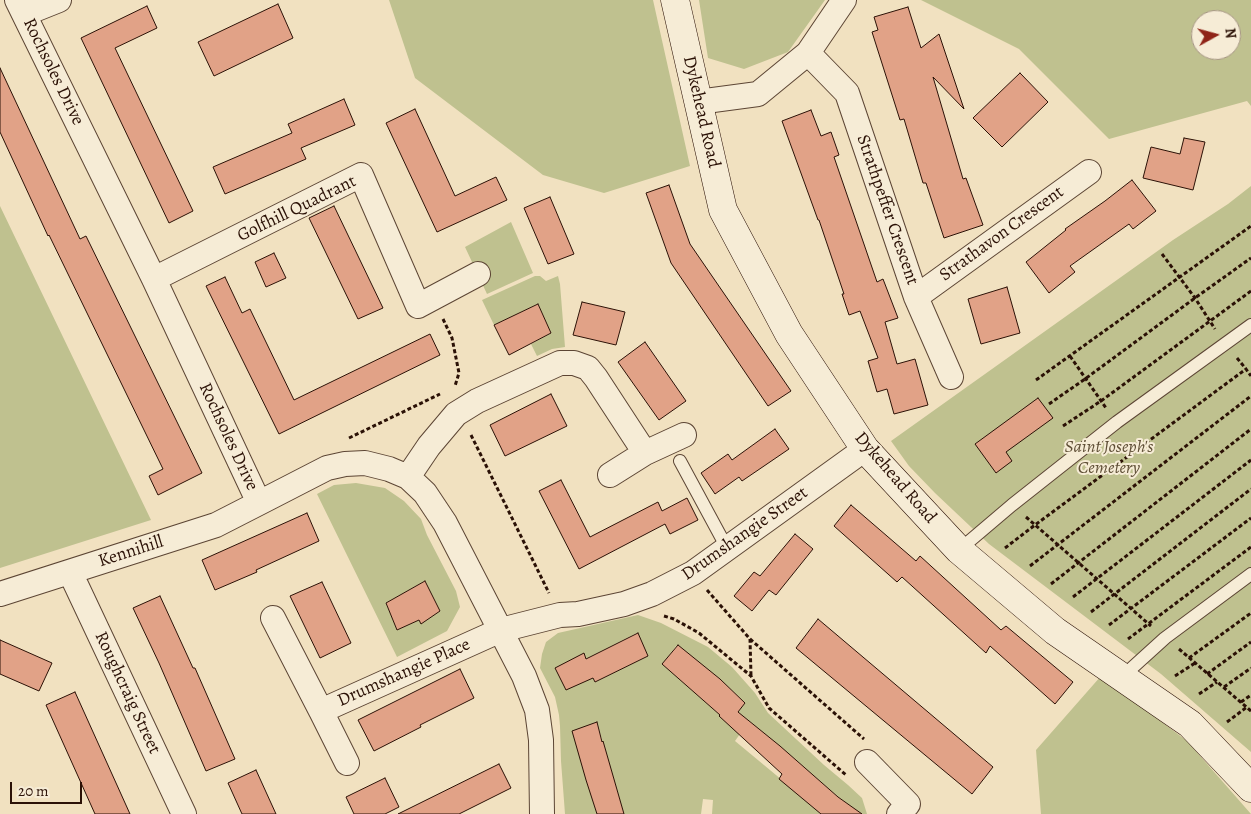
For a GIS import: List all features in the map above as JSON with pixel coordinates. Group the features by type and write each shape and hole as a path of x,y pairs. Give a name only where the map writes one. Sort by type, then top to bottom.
{"street":[{"path":"21,7 59,0"},
{"name":"Dykehead Road","path":"675,0 723,210 789,334 865,449 959,550 1055,631 1190,724 1249,783"},
{"path":"698,102 758,94 808,54 844,0"},
{"name":"Rochsoles Drive","path":"21,7 154,279 259,503 327,468 345,464 364,463 388,468 408,477 425,493 445,523 524,676 537,710 542,740 542,814"},
{"name":"Strathpeffer Crescent","path":"808,54 847,93 916,297 951,377"},
{"name":"Strathavon Crescent","path":"916,297 1089,172"},
{"name":"Golfhill Quadrant","path":"154,279 361,175 418,306 432,299"},
{"path":"432,299 478,274"},
{"path":"408,477 429,446 456,414 477,401 560,362 574,363 588,368 645,453"},
{"path":"610,474 645,453 684,435"},
{"name":"Drumshangie Street","path":"501,630 560,615 578,614 624,604 652,594 693,574 865,449"},
{"name":"Kennihill","path":"0,594 216,525 259,503"},
{"name":"Roughcraig Street","path":"70,572 184,814"},
{"name":"Drumshangie Place","path":"273,618 321,711 501,630"},
{"path":"321,711 347,763"},
{"path":"867,762 908,804 899,814"}],"lane":[{"path":"959,550 1012,504 1117,422 1251,325"},
{"path":"680,461 727,548"},
{"path":"1122,677 1165,638 1251,574"}],"path":[{"path":"1036,380 1251,226"},
{"path":"1162,254 1226,344"},
{"path":"1049,404 1251,258"},
{"path":"1063,426 1101,401 1251,291"},
{"path":"432,299 452,338 459,373 455,386"},
{"path":"1070,356 1117,422"},
{"path":"1005,548 1246,370 1251,376"},
{"path":"345,464 338,444 446,391"},
{"path":"1030,566 1251,396"},
{"path":"456,414 470,434 560,615"},
{"path":"1051,584 1251,429"},
{"path":"1073,597 1251,460"},
{"path":"1091,612 1251,489"},
{"path":"1012,504 1251,711"},
{"path":"1109,624 1251,518"},
{"path":"1128,639 1251,547"},
{"path":"624,604 674,619 699,633 751,676 770,708 846,776 867,762 868,743 750,639 693,574"},
{"path":"1189,658 1251,613"},
{"path":"750,639 751,676"},
{"path":"1207,674 1251,642"},
{"path":"1175,676 1195,663"},
{"path":"1224,688 1251,668"},
{"path":"1199,694 1217,682"},
{"path":"1241,702 1251,695"},
{"path":"1227,722 1247,707"}],"green space":[{"path":"389,0 653,0 690,166 604,193 543,175 415,78"},
{"path":"699,0 825,0 788,52 744,69 708,58"},
{"path":"921,0 1251,0 1251,106 1247,101 1109,139 1019,49"},
{"name":"Saint Joseph's Cemetery","path":"1251,186 1251,752 1161,674 989,544 909,466 891,441"},
{"path":"0,206 151,520 0,568"},
{"path":"511,222 533,273 487,294 465,247"},
{"path":"535,276 540,276 546,281 558,276 565,347 552,349 537,356 531,344 551,333 538,304 494,325 482,300"},
{"path":"356,483 385,488 404,501 421,519 427,535 456,591 460,607 447,631 397,657 317,494 334,485","holes":["425,581 440,611 421,623 419,620 397,630 386,603"]},
{"path":"638,615 661,623 708,647 732,667 755,693 768,713 862,798 867,814 859,814 749,721 735,741 823,814 712,814 713,800 703,799 701,814 624,814 597,723 587,780 597,814 565,814 559,715 555,697 540,668 546,642 558,633","holes":["637,633 648,656 595,682 586,659","676,646 721,680 745,703 729,723 663,664"]},
{"path":"1101,676 1187,741 1251,814 1041,814 1036,750"}],"building":[{"path":"278,4 293,38 214,76 198,42"},
{"path":"147,6 157,28 115,48 193,211 169,223 81,38"},
{"path":"908,7 921,48 939,34 964,109 933,77 963,179 966,178 983,225 944,238 926,183 923,183 904,119 900,120 872,32 878,30 874,17"},
{"path":"0,68 80,239 86,236 202,473 158,495 149,476 163,469 48,236 0,132"},
{"path":"1020,73 1048,102 1002,147 973,118"},
{"path":"344,99 355,125 301,148 306,159 225,194 213,167 292,133 288,124"},
{"path":"415,109 455,196 496,177 507,200 437,232 386,123"},
{"path":"811,110 821,136 831,132 839,155 834,157 877,282 883,279 898,318 885,322 897,364 915,359 928,405 894,414 887,389 877,392 868,361 878,358 860,311 849,315 842,294 844,294 819,220 782,121"},
{"path":"1184,138 1205,142 1193,190 1143,178 1151,147 1180,154"},
{"path":"1132,180 1156,211 1133,229 1129,224 1070,266 1075,272 1049,293 1026,262 1065,229"},
{"path":"669,185 690,244 791,391 768,406 671,263 646,193"},
{"path":"550,197 574,254 548,264 524,208"},
{"path":"334,206 383,308 358,319 309,218"},
{"path":"274,253 286,278 266,287 255,262"},
{"path":"225,277 242,313 250,309 294,400 430,334 440,355 279,434 206,286"},
{"path":"1007,287 1020,333 981,344 968,299"},
{"path":"582,302 625,312 616,345 573,335"},
{"path":"538,304 551,333 509,355 494,325"},
{"path":"645,342 686,401 659,420 618,362"},
{"path":"551,394 567,426 505,456 490,425"},
{"path":"1038,398 1053,418 1006,452 1012,461 996,473 975,444"},
{"path":"775,429 789,449 742,481 739,477 715,494 701,473 728,454 732,460"},
{"path":"561,480 590,537 658,502 662,511 687,498 698,520 670,534 665,524 579,569 539,491"},
{"path":"851,505 916,561 920,556 1001,630 1006,626 1073,682 1055,704 990,646 986,653 902,577 897,582 834,526"},
{"path":"307,513 319,541 256,570 257,572 215,590 202,560"},
{"path":"795,534 813,549 776,595 769,590 752,611 734,596 754,572 760,576"},
{"path":"425,581 440,611 421,624 419,620 397,630 386,603"},
{"path":"322,582 351,643 320,658 290,596"},
{"path":"160,596 193,668 195,668 235,759 206,771 133,608"},
{"path":"818,619 993,767 972,794 796,648"},
{"path":"638,633 648,656 595,682 593,678 566,690 555,668 584,653 586,659"},
{"path":"0,640 52,663 39,691 0,674"},
{"path":"678,645 720,679 745,703 738,712 838,797 862,814 821,814 779,779 782,774 720,715 662,664"},
{"path":"460,669 474,698 374,751 358,720"},
{"path":"75,692 130,814 95,814 46,705"},
{"path":"597,722 624,814 597,814 586,780 572,731"},
{"path":"499,764 511,788 459,814 398,814"},
{"path":"256,770 276,814 242,814 228,783"},
{"path":"385,778 399,807 385,814 354,814 346,797"}]}
